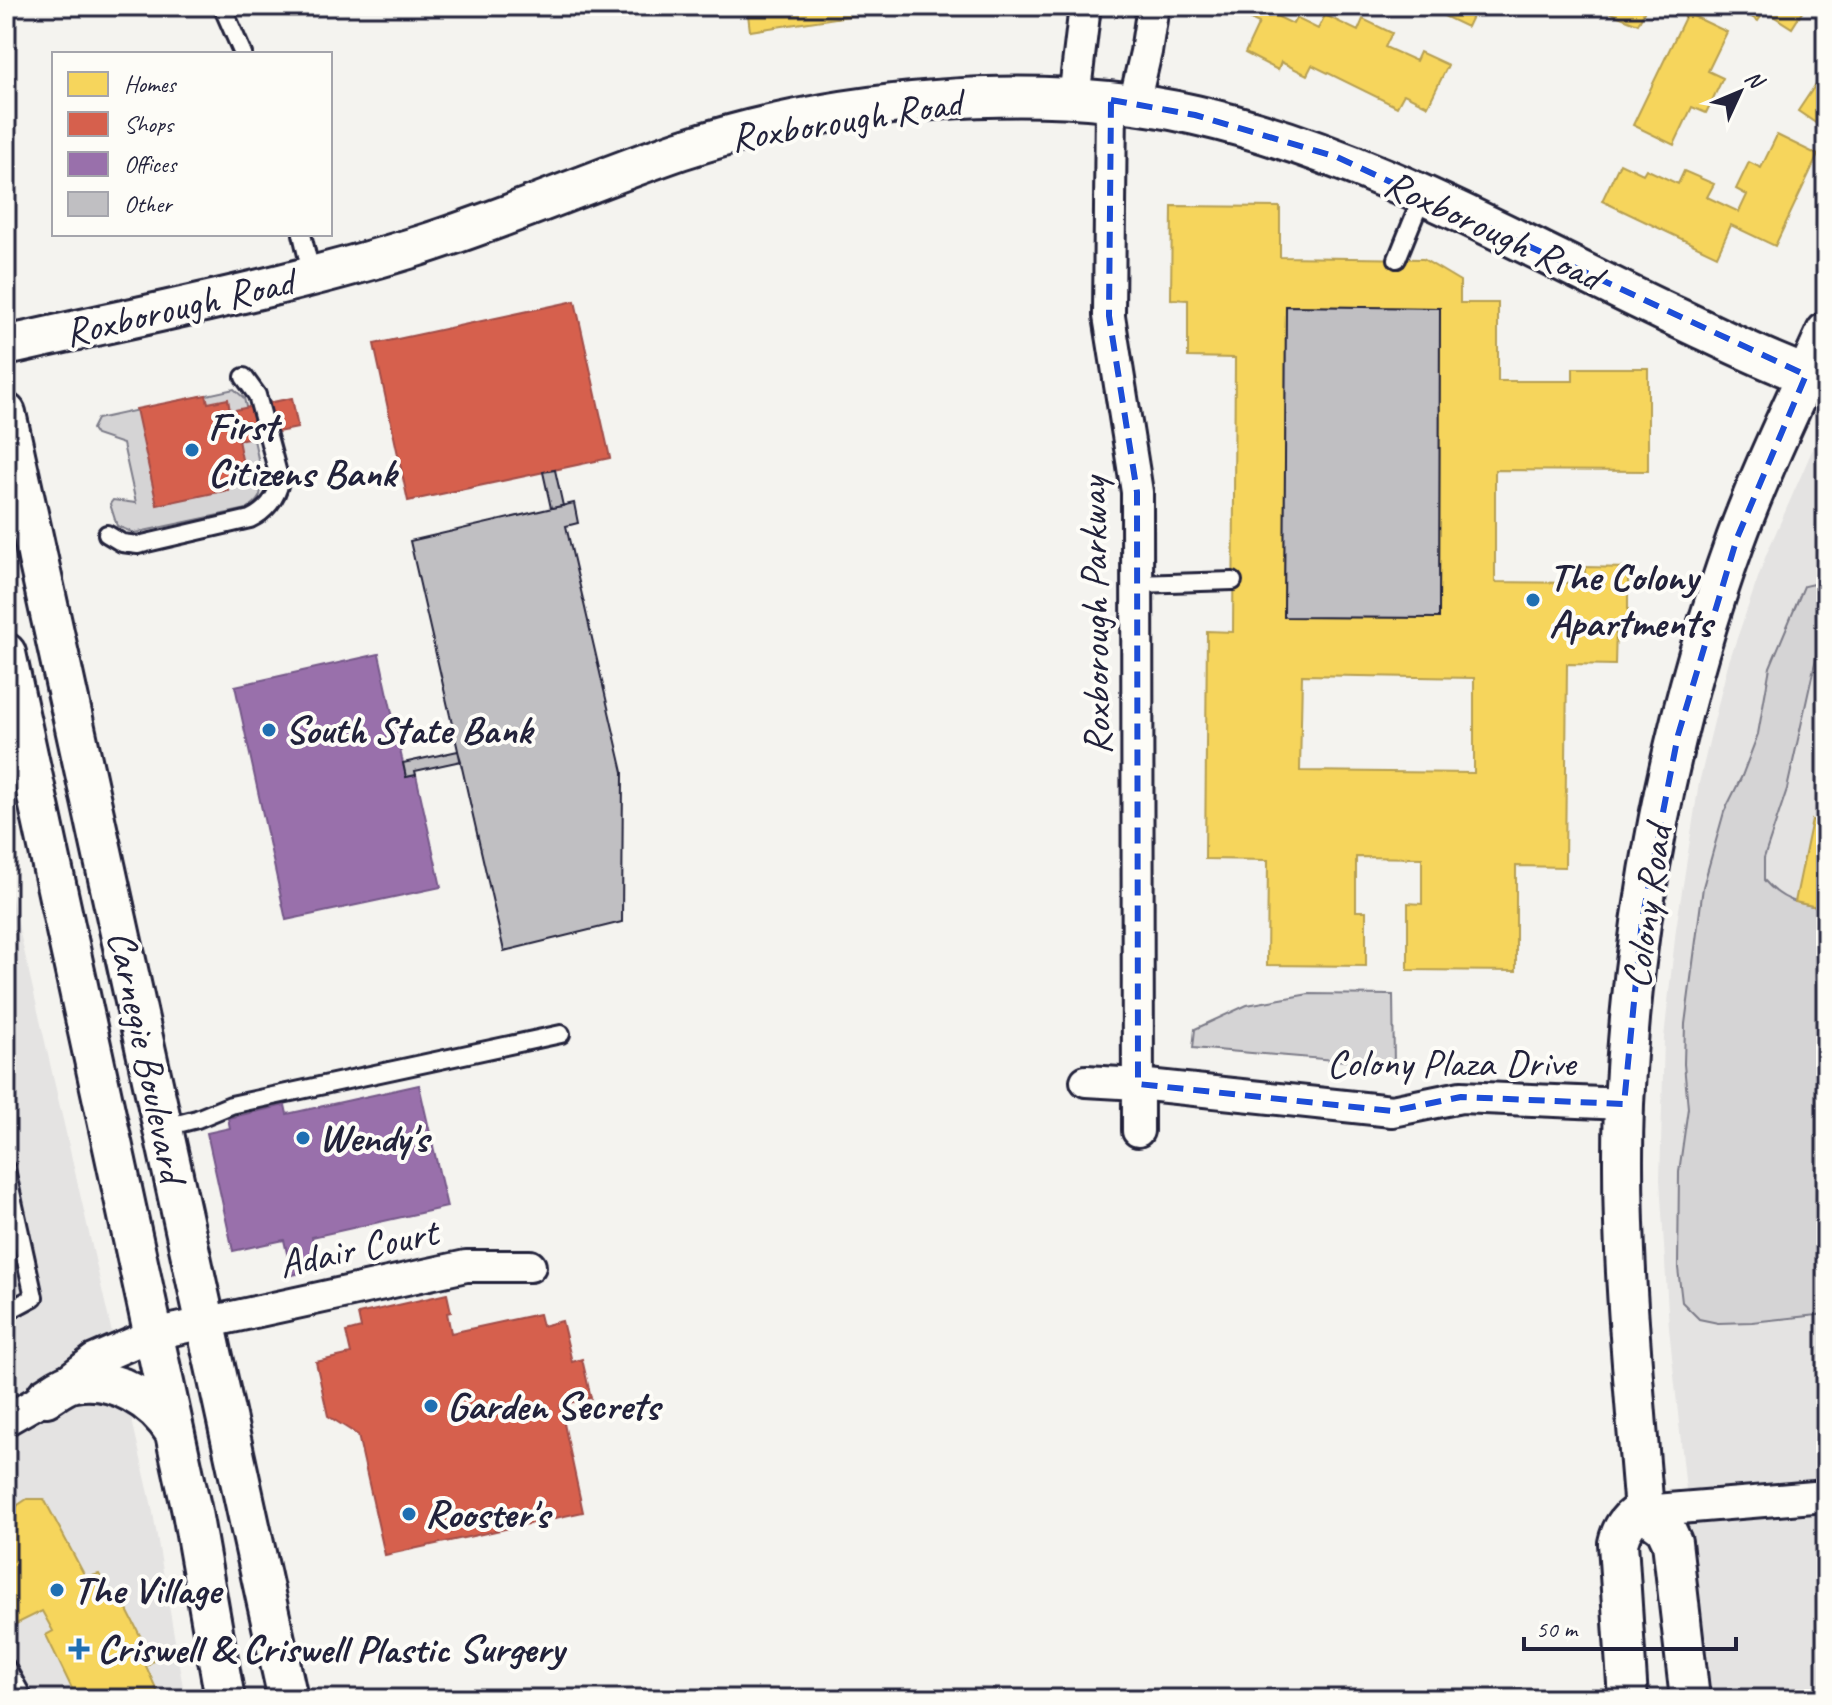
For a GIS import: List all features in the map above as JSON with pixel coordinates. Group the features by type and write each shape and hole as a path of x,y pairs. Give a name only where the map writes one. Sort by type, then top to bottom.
{"street":[{"path":"1074,99 1085,6"},
{"name":"Roxborough Parkway","path":"1138,1131 1137,492 1109,316 1122,102 1146,52 1153,6"},
{"name":"Roxborough Road","path":"6,346 312,277 416,247 683,149 771,126 883,105 939,99 1074,99 1122,102 1195,115 1337,157 1729,342 1816,378"},
{"name":"Colony Road","path":"1644,1511 1630,1351 1624,1104 1642,920 1657,827 1685,706 1719,588 1778,435 1816,378 1826,332"},
{"name":"Carnegie Boulevard","path":"6,413 288,1699"},
{"name":"Carnegie Boulevard","path":"6,653 192,1512 225,1699"},
{"name":"Colony Plaza Drive","path":"1086,1081 1392,1111 1461,1097 1624,1104"},
{"name":"Adair Court","path":"6,1420 46,1397 94,1360 154,1334 466,1266 530,1266"},
{"path":"46,1397 71,1383 101,1383 117,1387 143,1398 159,1410 175,1433"},
{"path":"1628,1699 1618,1543 1627,1522 1644,1511 1826,1496"},
{"path":"1644,1511 1665,1527 1672,1542 1690,1699"}],"lane":[{"path":"222,6 242,52"},
{"path":"1397,259 1423,195"},
{"path":"302,236 312,277"},
{"path":"107,534 122,543 138,545 261,514 278,490 280,481 257,395 244,377"},
{"path":"1137,584 1233,581"},
{"path":"162,1128 244,1102 561,1034"},
{"path":"6,1169 34,1297 6,1312"},
{"path":"6,1667 24,1699"}],"highlighted area":[{"path":"1111,100 1195,115 1337,157 1806,375 1737,538 1678,735 1642,920 1624,1104 1461,1097 1392,1111 1138,1084 1137,492 1109,316"}],"shaded area":[{"path":"234,389 244,398 256,448 261,487 256,501 247,509 134,533 117,526 110,504 113,500 136,503 123,444 96,435 92,429 97,419"},
{"path":"1826,419 1826,1699 1708,1699 1669,1328 1660,1180 1664,1038 1676,929 1699,783 1728,664 1766,555"},
{"path":"1818,583 1826,603 1826,613 1787,789 1764,858 1764,880 1785,897 1826,909 1826,1314 1718,1323 1699,1319 1682,1302 1678,1268 1679,1172 1688,1108 1684,1064 1685,1024 1703,887 1724,812 1758,734 1770,667 1804,586"},
{"path":"6,872 152,1507 185,1699 6,1699"},
{"path":"1309,994 1393,995 1394,1065 1193,1048 1195,1029 1247,1005"}],"building: Homes":[{"path":"747,6 915,6 750,31"},
{"path":"1235,6 1274,6 1270,13 1293,24 1296,18 1318,29 1325,15 1358,31 1363,19 1392,33 1385,47 1416,61 1420,52 1448,65 1428,106 1404,94 1397,107 1312,65 1307,75 1281,62 1278,70 1245,53 1259,23 1233,11"},
{"path":"1423,6 1477,6 1467,27"},
{"path":"1593,6 1647,6 1638,24"},
{"path":"1733,6 1806,6 1792,28 1765,11 1758,21"},
{"path":"1687,13 1727,32 1708,71 1723,78 1706,113 1692,107 1674,145 1633,125"},
{"path":"1826,69 1826,130 1798,111"},
{"path":"1777,135 1818,155 1775,246 1731,225 1717,256 1602,201 1620,163 1643,174 1646,169 1678,184 1684,171 1714,184 1707,197 1739,212 1747,195 1736,189 1749,162 1761,168"},
{"name":"The Colony Apartments","path":"1172,206 1280,207 1280,257 1423,259 1460,281 1460,303 1498,303 1498,381 1573,381 1573,368 1648,368 1648,471 1495,470 1495,582 1585,583 1585,567 1628,568 1628,628 1616,627 1615,665 1567,664 1565,867 1516,866 1516,971 1408,970 1408,903 1422,904 1422,858 1356,857 1356,911 1366,911 1366,966 1267,965 1268,860 1205,859 1207,631 1233,632 1235,358 1188,357 1188,300 1171,299","holes":["1286,306 1440,308 1439,618 1284,617","1302,675 1474,678 1474,773 1300,771"]},
{"path":"1812,820 1826,823 1826,909 1795,902"},
{"name":"The Village","path":"27,1499 44,1499 86,1578 99,1574 115,1605 123,1602 153,1661 146,1666 158,1693 152,1699 88,1699 86,1695 77,1699 46,1635 53,1631 42,1611 6,1629 6,1522 18,1505"}],"building: Shops":[{"path":"575,301 610,458 408,501 374,344"},
{"name":"First Citizens Bank","path":"206,395 208,403 228,399 230,411 292,398 298,428 238,440 246,479 226,482 228,490 157,505 136,409"},
{"path":"447,1294 451,1333 539,1314 542,1326 562,1321 572,1362 582,1359 591,1398 560,1405 583,1512 385,1555 358,1435 328,1416 316,1362 351,1354 346,1332 361,1328 358,1314"}],"building: Offices":[{"path":"379,654 406,777 416,775 441,887 286,920 235,686"},
{"path":"419,1085 447,1207 312,1237 319,1269 292,1275 284,1240 233,1251 207,1133 230,1128 228,1118 285,1105 287,1114"}],"building: Other":[{"path":"687,6 739,6 689,14"},
{"path":"1286,306 1440,308 1439,618 1284,617"},
{"path":"555,470 563,506 551,508 543,472"},
{"path":"574,503 578,523 566,526 623,772 622,922 504,951 410,541"},
{"path":"458,751 461,761 415,771 416,775 406,777 403,763"}],"place":[{"name":"First Citizens Bank","path":"192,450"},
{"name":"The Colony Apartments","path":"1533,600"},
{"name":"South State Bank","path":"269,730"},
{"name":"Wendy's","path":"303,1138"},
{"name":"Garden Secrets","path":"431,1406"},
{"name":"Rooster's","path":"409,1514"},
{"name":"The Village","path":"57,1590"},
{"name":"Criswell & Criswell Plastic Surgery","path":"79,1649"}]}
